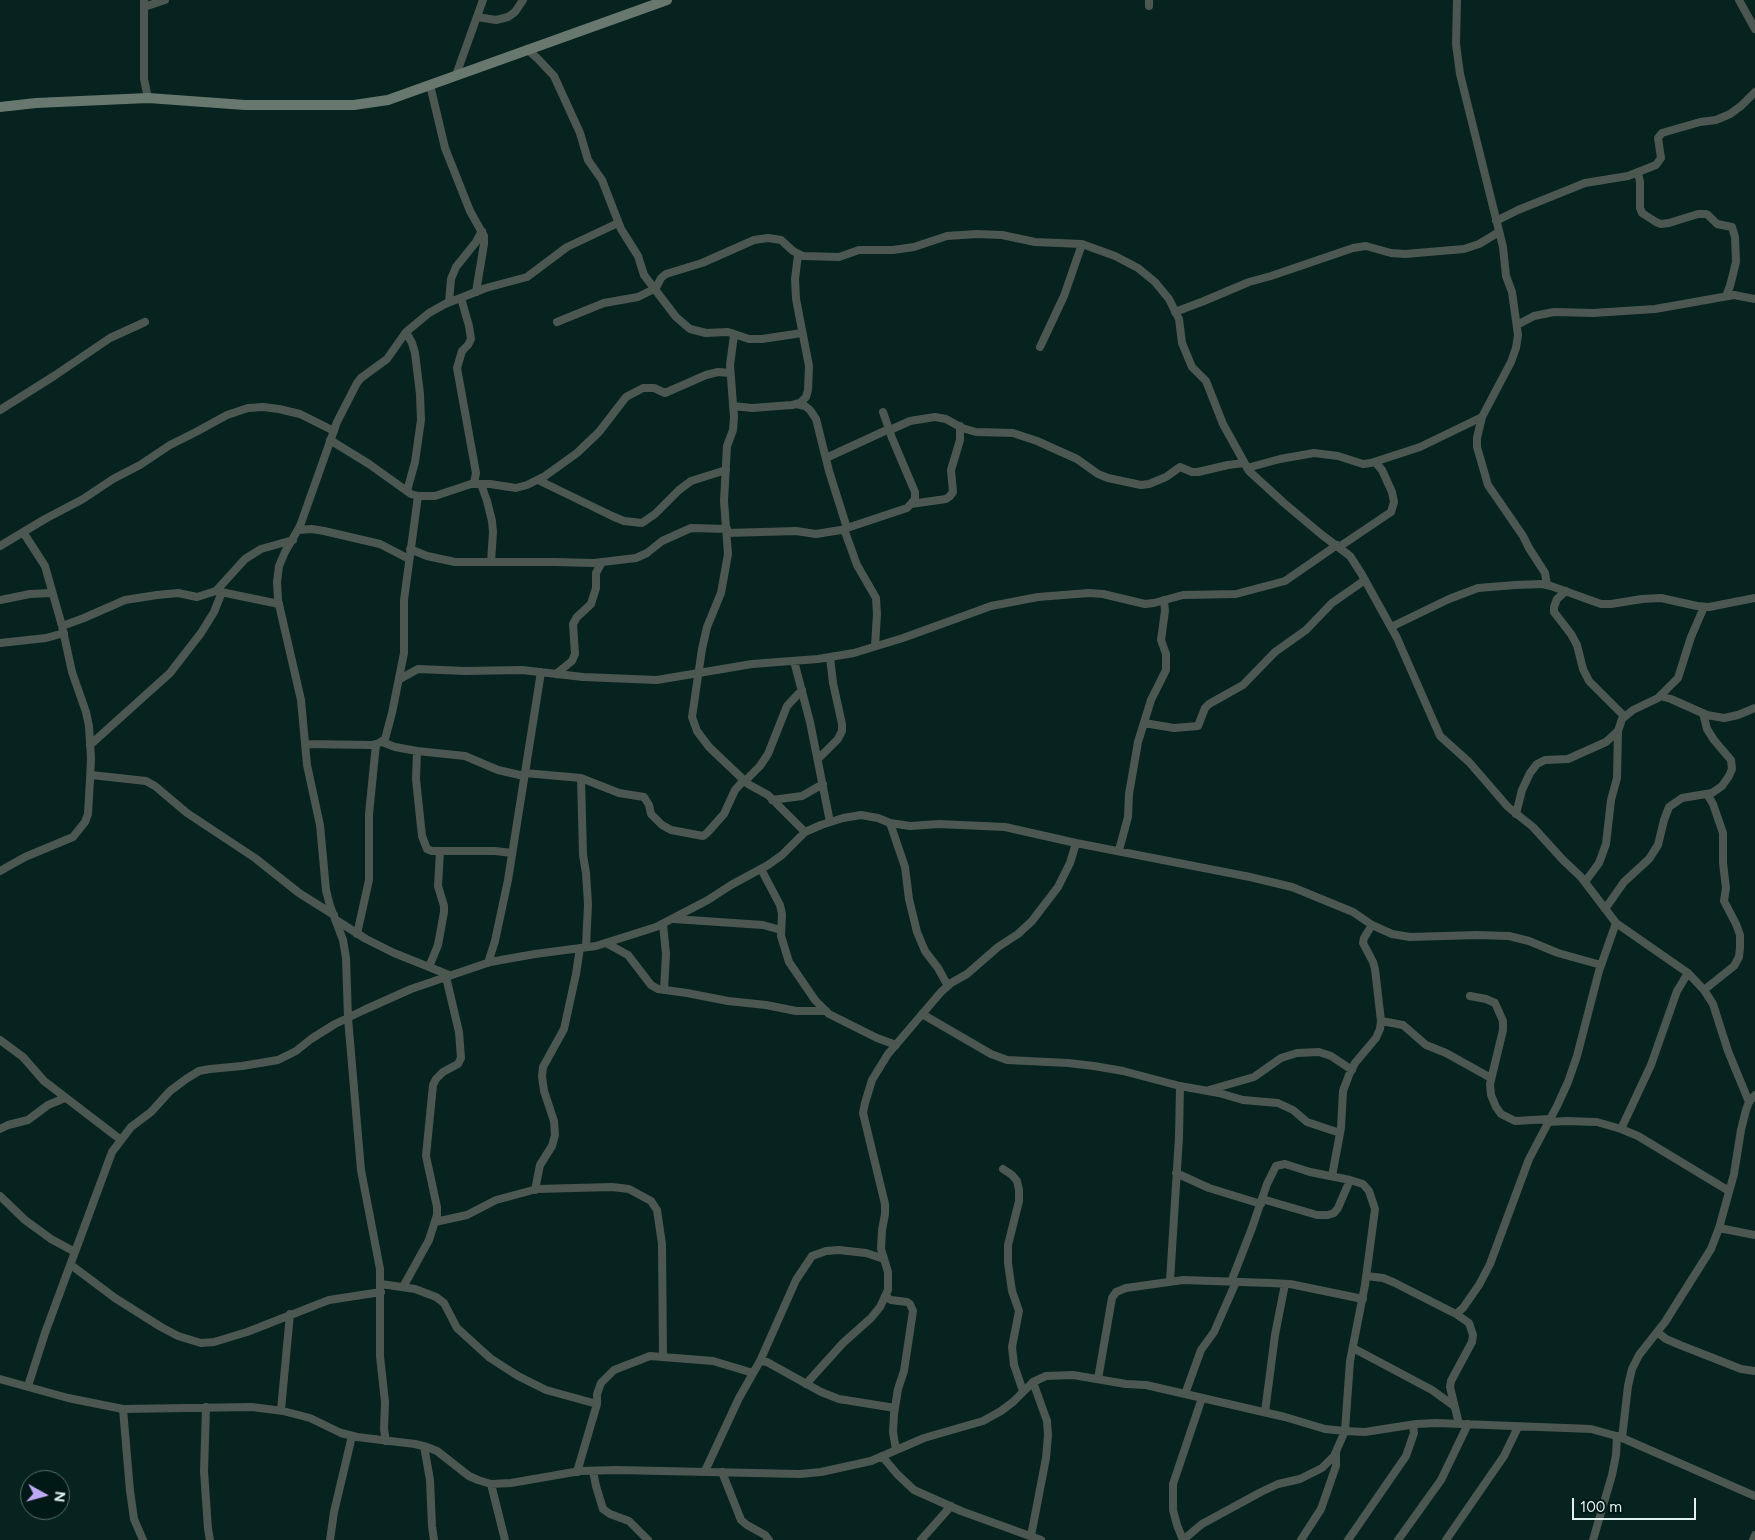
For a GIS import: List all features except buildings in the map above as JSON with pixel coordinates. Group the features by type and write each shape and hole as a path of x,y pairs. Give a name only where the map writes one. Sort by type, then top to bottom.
{"street":[{"path":"148,98 144,79 144,4 165,0"},
{"path":"456,75 483,0"},
{"path":"477,17 496,20 508,17 515,12 523,0"},
{"path":"0,107 36,103 148,98 244,104 354,105 388,100 667,0"},
{"path":"1457,0 1456,44 1460,74 1503,247 1506,276 1512,292 1518,335 1516,348 1482,417 1476,438 1477,447 1484,478 1541,566 1545,573 1547,585"},
{"path":"1739,0 1755,29"},
{"path":"527,49 554,76 580,133 588,160 602,180 618,223 638,256 644,275 676,317 690,330 706,333 721,332 748,339 762,339 802,333"},
{"path":"430,85 445,148 470,211 482,231 484,244 476,292"},
{"path":"1496,221 1585,183 1628,176 1656,165 1660,162 1661,152 1658,138 1662,133 1700,122 1716,120 1730,114 1755,92"},
{"path":"1638,172 1640,208 1642,213 1656,222 1661,224 1698,214 1706,214 1717,224 1732,227 1735,237 1736,262 1726,296"},
{"path":"386,1441 384,1429 385,1402 380,1356 381,1288 378,1252 360,1170 348,1018 346,958 343,940 326,890 320,825 310,784 298,682 279,604 278,566 284,552 298,530 330,440 357,383 387,359 406,332 429,313 449,302 527,277 567,247 618,223"},
{"path":"449,302 451,279 456,266 476,242 482,231"},
{"path":"1175,312 1204,302 1249,282 1353,248 1366,246 1391,253 1404,254 1464,249 1479,244 1499,232"},
{"path":"557,322 604,303 638,298 655,288 666,274 702,263 754,240 768,238 781,240 803,256 839,256 859,250 893,250 914,247 947,236 969,234 1002,235 1035,242 1082,244 1115,256 1138,268 1155,282 1169,299 1179,319 1182,343 1189,361 1192,367 1206,381 1222,424 1246,466 1260,482 1284,503 1350,556 1391,627 1440,736 1469,762 1516,814 1533,826 1586,882 1616,923 1688,973 1704,990 1713,1004 1728,1052 1749,1102"},
{"path":"1040,347 1064,296 1082,244"},
{"path":"733,406 764,408 800,403 806,397 809,366 796,299 795,279 798,254"},
{"path":"1517,325 1534,316 1554,312 1593,313 1655,309 1739,295 1755,299"},
{"path":"461,298 471,339 462,351 458,368 476,473 476,478 471,484"},
{"path":"0,410 110,338 145,322"},
{"path":"406,332 415,353 421,420 415,462 407,491"},
{"path":"734,335 730,373 733,430 727,446 724,500 728,554 720,593 707,627 692,717 697,731 709,747 744,780 768,795 805,832"},
{"path":"330,440 370,464 407,491 418,496 435,496 471,484 521,488 538,480 577,453 598,432 626,397 643,388 654,388 665,393 706,374 730,373"},
{"path":"796,404 805,406 816,419 829,471 857,565 876,598 875,646"},
{"path":"0,546 83,499 170,445 227,415 241,410 263,407 279,409 300,414 334,431"},
{"path":"410,549 427,556 454,562 594,563 636,558 647,553 662,541 691,528 727,531 796,531 816,534 846,529 907,508 915,499 915,492 883,412"},
{"path":"826,458 910,421 935,417 946,419 976,432 1002,432 1025,436 1077,459 1098,474 1108,478 1128,483 1149,484 1166,477 1180,467 1192,472 1198,472 1228,465 1246,466 1314,453 1338,456 1363,464 1374,462 1420,447 1482,417"},
{"path":"911,504 946,499 953,492 951,470 960,440 960,426"},
{"path":"400,679 418,669 465,671 522,670 583,677 656,680 752,664 854,653 903,638 991,606 1038,597 1089,593 1103,594 1145,604 1183,595 1236,594 1285,581 1391,512 1394,502 1392,492 1382,470 1374,462"},
{"path":"538,480 624,521 642,523 691,481 726,470"},
{"path":"480,484 492,521 491,562"},
{"path":"357,934 369,880 369,814 379,743 385,739 388,732 404,653 404,600 418,496"},
{"path":"298,530 312,529 324,531 380,544 409,559"},
{"path":"0,871 25,857 72,837 85,822 88,814 91,775 89,726 72,672 63,629 51,593 45,566 23,532"},
{"path":"90,745 170,673 201,633 214,612 219,592 245,559 261,548 293,540"},
{"path":"556,674 572,661 575,654 572,624 590,604 596,588 596,574 602,562"},
{"path":"1144,723 1174,728 1198,726 1205,708 1209,704 1243,685 1275,652 1306,630 1332,603 1365,580"},
{"path":"1391,627 1448,599 1478,588 1529,584 1547,585 1601,604 1661,598 1704,607 1755,598"},
{"path":"1566,591 1554,603 1554,612 1577,645 1583,669 1589,681 1624,716"},
{"path":"0,644 46,638 84,618 125,600 137,597 178,593 198,597 219,592 279,604"},
{"path":"0,600 51,593"},
{"path":"1118,850 1128,817 1129,794 1138,742 1151,700 1166,670 1166,654 1161,640 1165,611 1164,600"},
{"path":"1586,882 1599,864 1606,844 1611,800 1617,770 1618,731 1624,716 1660,696 1678,678 1691,637 1704,607"},
{"path":"818,759 838,739 842,731 830,657"},
{"path":"794,660 818,759 830,822"},
{"path":"488,963 502,914 541,672"},
{"path":"305,744 379,743 417,751 465,756 498,770 581,778 619,793 644,797 649,805 651,814 662,825 671,830 703,836 708,833 724,814 735,790 760,766 768,754 787,706 802,690"},
{"path":"1660,696 1703,713 1724,718 1738,716 1755,708"},
{"path":"1605,908 1624,882 1649,859 1658,845 1669,807 1682,798 1712,793 1722,786 1729,776 1732,769 1731,760 1707,729 1703,713"},
{"path":"1516,814 1522,790 1530,773 1537,764 1545,760 1568,759 1606,742 1618,731"},
{"path":"417,751 416,779 424,845 427,849 432,851 496,851 512,853"},
{"path":"91,775 146,781 155,786 187,813 255,858 299,893 357,934 394,953 447,976"},
{"path":"535,1190 540,1165 552,1146 554,1135 554,1121 544,1091 543,1067 564,1029 583,947 588,904 583,855 581,778"},
{"path":"772,800 802,796 823,784"},
{"path":"1704,990 1734,966 1739,957 1740,947 1740,935 1724,901 1726,888 1723,864 1723,833 1713,804 1707,794"},
{"path":"28,1386 112,1152 131,1127 151,1112 170,1091 199,1071 278,1060 296,1051 311,1039 348,1018 411,989 447,976 488,963 606,943 663,924 761,869 782,855 805,832 830,822 861,816 910,826 939,824 1005,827 1292,887 1353,912 1372,925 1392,934 1410,937 1509,936 1601,965"},
{"path":"890,823 905,867 908,899 917,932 925,951 938,968 948,986"},
{"path":"806,1384 843,1343 871,1318 880,1307 889,1281 881,1249 885,1204 863,1113 864,1103 872,1080 888,1054 948,986 967,974 1032,921 1058,887 1070,863 1076,843"},
{"path":"429,967 438,945 444,912 438,886 440,851"},
{"path":"761,869 780,905 783,946 789,962 815,1000 826,1011 851,1025 896,1045"},
{"path":"672,919 764,925 782,930"},
{"path":"1456,1314 1463,1308 1479,1285 1490,1264 1529,1159 1557,1106 1577,1056 1593,991 1616,923"},
{"path":"663,924 666,954 664,990"},
{"path":"1332,1176 1340,1133 1343,1091 1352,1070 1380,1030 1381,1021 1373,962 1362,943 1372,925"},
{"path":"606,943 628,955 651,984 658,989 728,1001 766,1005 796,1012 826,1011"},
{"path":"1621,1129 1651,1065 1677,991 1688,973"},
{"path":"403,1287 429,1240 435,1222 437,1207 426,1156 433,1085 443,1072 458,1064 461,1058 459,1032 447,976"},
{"path":"1470,996 1495,1003 1504,1021 1491,1078 1491,1095 1501,1114 1515,1121 1597,1122 1621,1129 1638,1136 1729,1191"},
{"path":"922,1014 991,1054 1007,1060 1068,1062 1094,1066 1124,1071 1244,1100 1278,1103 1293,1110 1307,1122 1340,1133"},
{"path":"1381,1021 1403,1025 1426,1045 1446,1053 1491,1078"},
{"path":"0,1040 23,1057 44,1081 121,1140"},
{"path":"1205,1091 1254,1077 1281,1058 1297,1053 1319,1052 1331,1056 1352,1070"},
{"path":"1170,1281 1180,1118 1180,1086"},
{"path":"1593,1540 1612,1475 1632,1369 1639,1355 1680,1300 1711,1249 1734,1174 1740,1130 1749,1102 1755,1095"},
{"path":"0,1129 28,1120 48,1105 65,1098"},
{"path":"1185,1394 1201,1350 1214,1332 1270,1176 1276,1166 1285,1164 1310,1172 1363,1184 1369,1191 1375,1209 1363,1299 1350,1360 1345,1431 1334,1456 1322,1468 1300,1479 1278,1484 1202,1524 1183,1540 1174,1510 1174,1484 1202,1398"},
{"path":"1003,1169 1017,1181 1019,1190 1019,1201 1008,1245 1008,1262 1012,1291 1019,1310 1012,1347 1014,1365 1023,1391"},
{"path":"1176,1172 1209,1188 1318,1215 1328,1215 1338,1208 1350,1180"},
{"path":"435,1222 466,1215 496,1200 535,1190 612,1187 629,1189 651,1200 657,1210 662,1244 663,1356"},
{"path":"0,1196 25,1220 51,1239 75,1252"},
{"path":"1719,1228 1755,1235"},
{"path":"705,1471 760,1360 796,1280 812,1256 826,1251 839,1250 866,1252 884,1259"},
{"path":"70,1265 153,1323 194,1342 214,1342 246,1332 329,1300 381,1288 403,1287 426,1292 444,1303 457,1328 490,1358 518,1376 546,1390 597,1404"},
{"path":"1366,1276 1383,1278 1393,1282 1456,1314 1470,1324 1473,1335 1451,1381 1450,1387 1458,1424"},
{"path":"1098,1379 1112,1298 1116,1292 1126,1288 1170,1281 1201,1280 1285,1284 1363,1299"},
{"path":"1265,1412 1285,1284"},
{"path":"885,1296 891,1300 907,1302 913,1310 904,1371 895,1408 893,1432 896,1450"},
{"path":"281,1410 290,1314"},
{"path":"1657,1332 1666,1339 1680,1345 1741,1369 1755,1371"},
{"path":"1353,1348 1432,1390 1454,1406"},
{"path":"577,1472 597,1404 597,1394 601,1383 614,1370 650,1356 663,1356 713,1362 753,1373"},
{"path":"760,1360 821,1392 839,1398 895,1408"},
{"path":"0,1388 1,1379 68,1398 123,1409 252,1407 281,1410 310,1418 341,1433 352,1436 424,1446 437,1451 469,1476 491,1484 593,1471 645,1470 800,1474 820,1472 852,1466 882,1456 924,1438 983,1421 1001,1411 1033,1382 1046,1376 1073,1375 1146,1385 1265,1412 1325,1429 1365,1432 1436,1423 1592,1429 1619,1437 1755,1496"},
{"path":"1031,1536 1046,1458 1048,1435 1047,1421 1033,1382"},
{"path":"206,1407 204,1471 210,1540"},
{"path":"123,1409 134,1518 143,1540"},
{"path":"1398,1540 1441,1480 1468,1424"},
{"path":"1348,1540 1406,1456 1414,1433 1413,1425"},
{"path":"1446,1540 1504,1456 1518,1427"},
{"path":"330,1540 334,1512 352,1436"},
{"path":"424,1446 430,1480 434,1540"},
{"path":"1301,1540 1321,1509 1331,1485 1336,1466 1336,1451"},
{"path":"882,1456 914,1490 1041,1540"},
{"path":"593,1471 603,1509 610,1514 629,1521 648,1540"},
{"path":"722,1472 741,1520 765,1534 770,1540"},
{"path":"491,1484 506,1540"},
{"path":"921,1540 951,1506"},
{"path":"1753,1540 1755,1535"}]}
